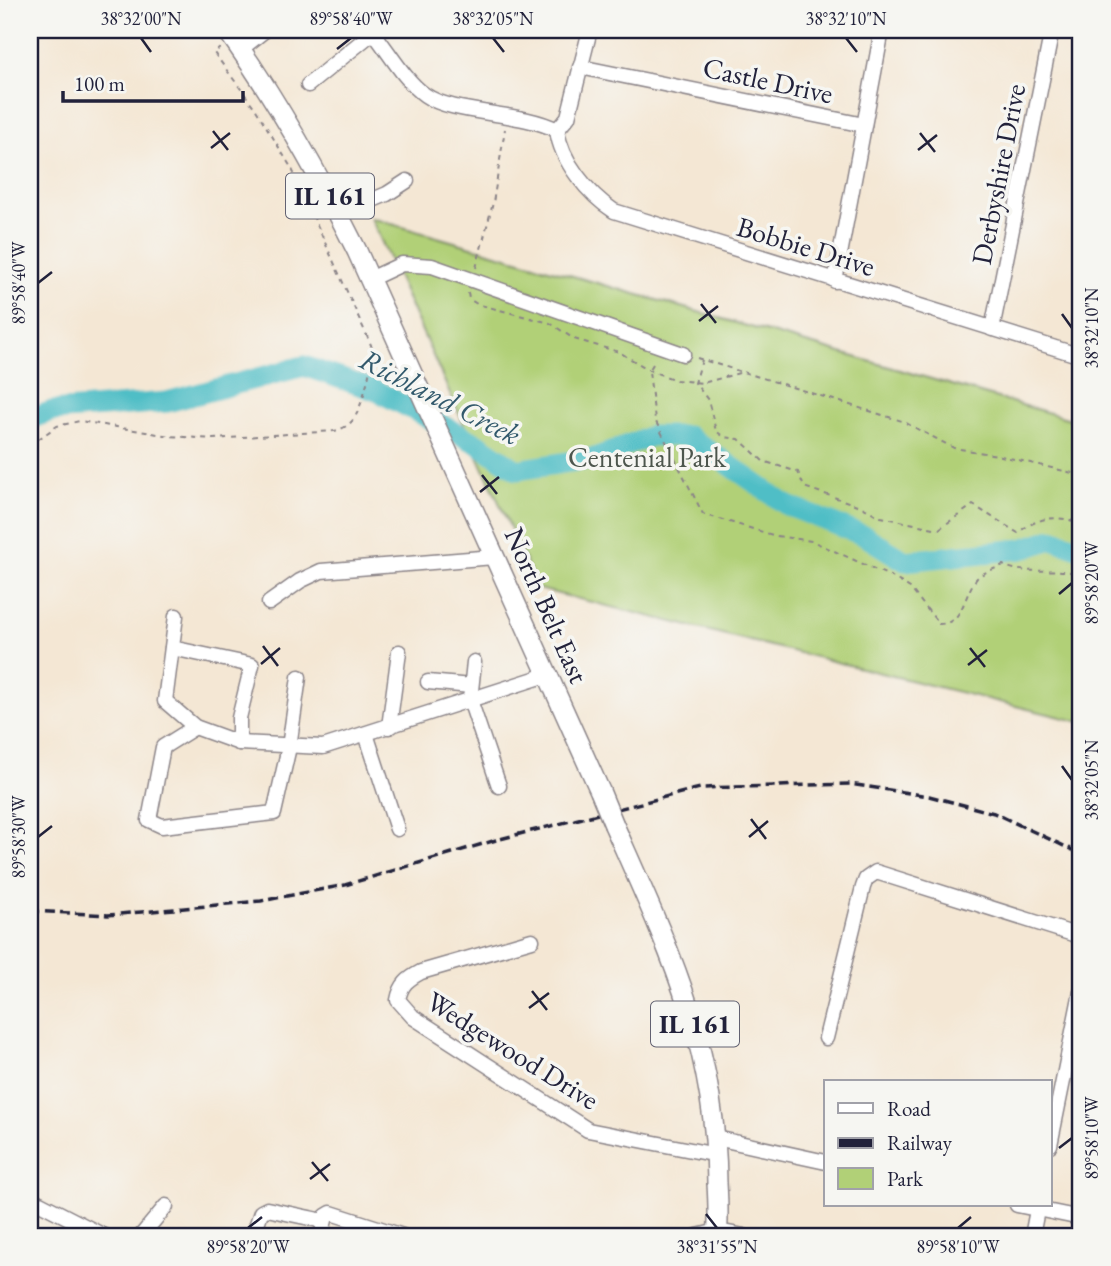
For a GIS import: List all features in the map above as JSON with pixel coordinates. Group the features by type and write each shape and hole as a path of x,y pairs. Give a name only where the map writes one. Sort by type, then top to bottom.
{"main road":[{"name":"North Belt East","path":"227,30 271,94 339,214 370,279 600,792 692,1012 707,1072 716,1147 718,1233"}],"street":[{"path":"241,49 265,30"},
{"path":"307,85 375,31 424,94 449,104 507,114 556,130 568,117 590,30"},
{"path":"835,281 882,30"},
{"name":"Derbyshire Drive","path":"992,329 1052,30"},
{"name":"Castle Drive","path":"580,66 864,125"},
{"name":"Bobbie Drive","path":"556,130 562,153 593,194 614,211 1081,356"},
{"path":"339,214 387,194 407,181"},
{"path":"370,279 402,264 420,264 683,354"},
{"path":"268,603 299,581 321,571 494,557"},
{"path":"176,616 164,701 194,727 239,743 323,747 389,727 471,693 547,675"},
{"path":"172,648 252,665 239,718 239,743"},
{"path":"389,727 399,652"},
{"path":"474,662 471,693 499,786"},
{"path":"194,727 163,747 149,820 162,826 274,813 289,747 299,677"},
{"path":"428,682 471,693"},
{"path":"366,734 397,829"},
{"path":"826,1038 863,887 866,879 876,872 1076,935 1081,940"},
{"name":"Wedgewood Drive","path":"532,940 422,972 407,980 400,989 398,1000 402,1008 588,1130 716,1147"},
{"path":"1052,1135 1081,992"},
{"path":"716,1147 824,1162"},
{"path":"30,1198 104,1236"},
{"path":"141,1236 166,1206"},
{"path":"1032,1236 1038,1207 1081,1218"},
{"path":"253,1236 261,1212 267,1209 324,1221"},
{"path":"321,1236 324,1221 331,1213 396,1235"},
{"path":"696,1236 718,1233 744,1236"}],"path":[{"path":"30,445 57,426 80,421 170,436 214,439 334,431 348,425 358,411 372,359 371,345 292,169 255,107 214,52"},
{"path":"507,114 493,203 467,293 477,304 550,323 574,339 619,352 651,371 695,383 743,372"},
{"path":"683,354 902,421 954,448 1081,475"},
{"path":"695,383 702,360"},
{"path":"653,364 651,371 654,420 703,514 776,536 812,541 892,577 910,588 939,624 948,624 957,618 979,576 1003,565 1014,571 1066,569 1081,575"},
{"path":"695,383 708,400 716,431 724,437 739,439 763,461 798,472 804,487 860,506 881,517 939,528 973,505 1018,533 1042,519 1068,518 1081,524"}],"green space":[{"name":"Centenial Park","path":"371,218 1081,422 1081,722 538,589"}],"waterway":[{"name":"Richland Creek","path":"30,419 52,411 167,402 304,366 377,391 480,445 517,470 595,458 651,436 688,436 788,506 865,536 905,561 1022,549 1052,539 1081,549"}],"railway":[{"path":"30,911 108,915 261,901 345,885 496,840 700,788 850,784 929,796 994,813 1081,854"}]}
